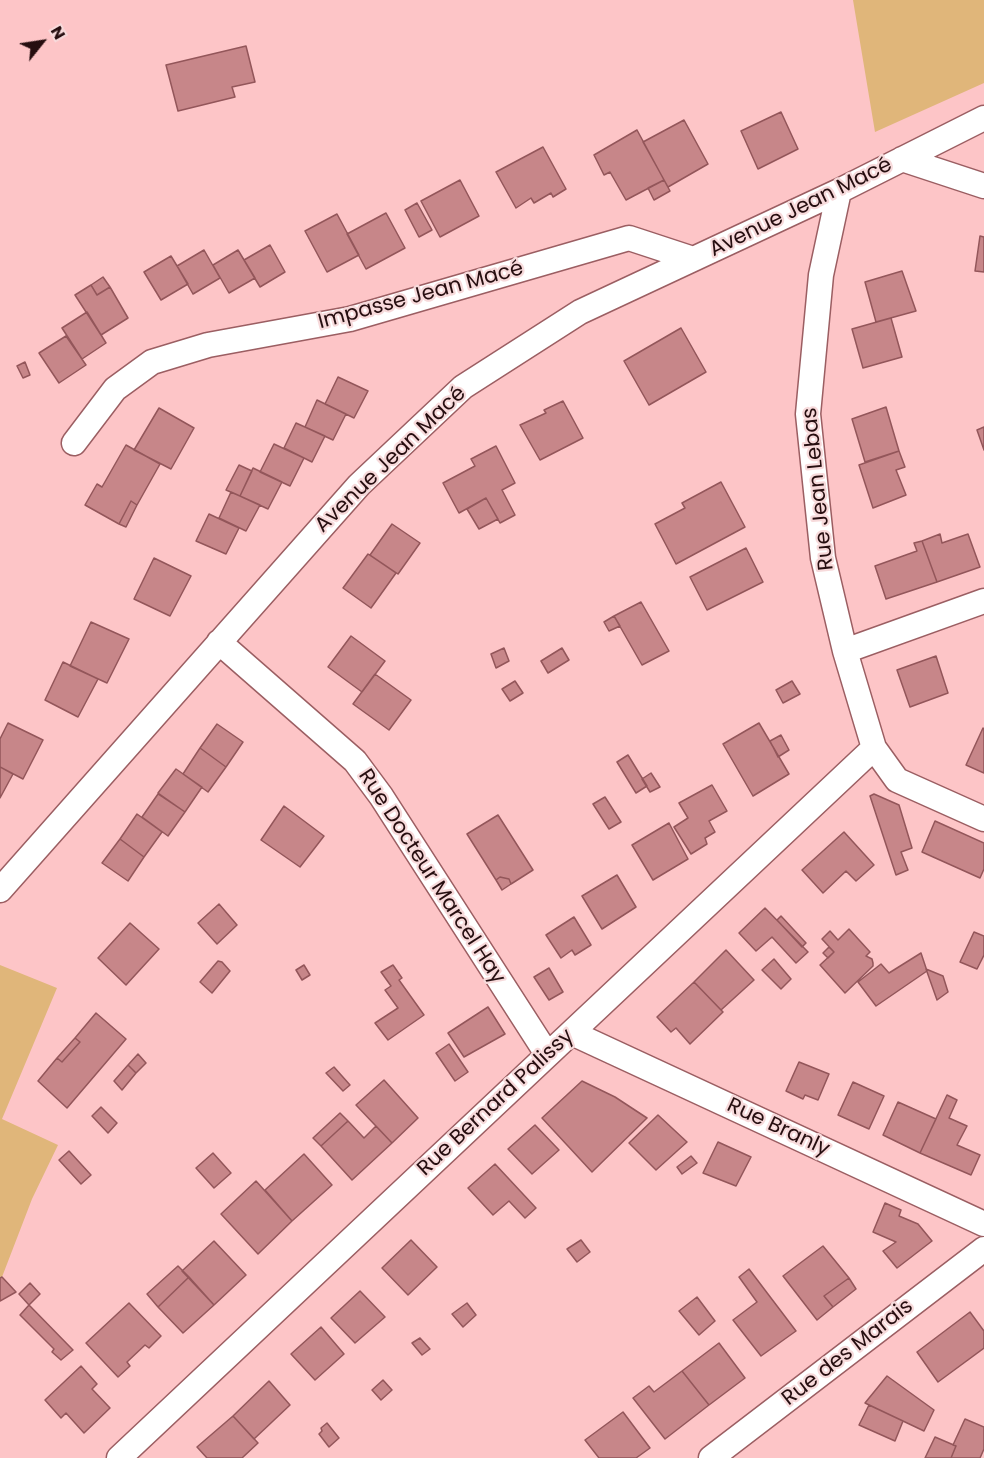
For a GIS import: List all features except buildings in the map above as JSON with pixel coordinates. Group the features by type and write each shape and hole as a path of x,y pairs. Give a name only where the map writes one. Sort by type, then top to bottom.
{"street":[{"name":"Avenue Jean Macé","path":"0,890 359,485 463,387 580,312 839,191 984,118"},
{"path":"902,159 984,186"},
{"name":"Rue Jean Lebas","path":"839,191 821,275 808,414 823,558 844,651 874,748 897,780 984,819"},
{"name":"Impasse Jean Macé","path":"74,443 116,389 152,362 208,345 350,319 629,238 693,259"},
{"path":"844,651 984,601"},
{"name":"Rue Docteur Marcel Hay","path":"219,642 355,761 381,796 547,1054"},
{"name":"Rue Bernard Palissy","path":"118,1458 874,748"},
{"name":"Rue Branly","path":"572,1033 984,1224"},
{"name":"Rue des Marais","path":"711,1458 984,1249"}],"shaded area":[{"path":"853,0 984,0 984,83 875,132"},
{"path":"0,965 57,988 2,1119 58,1145 32,1199 0,1278"}]}
